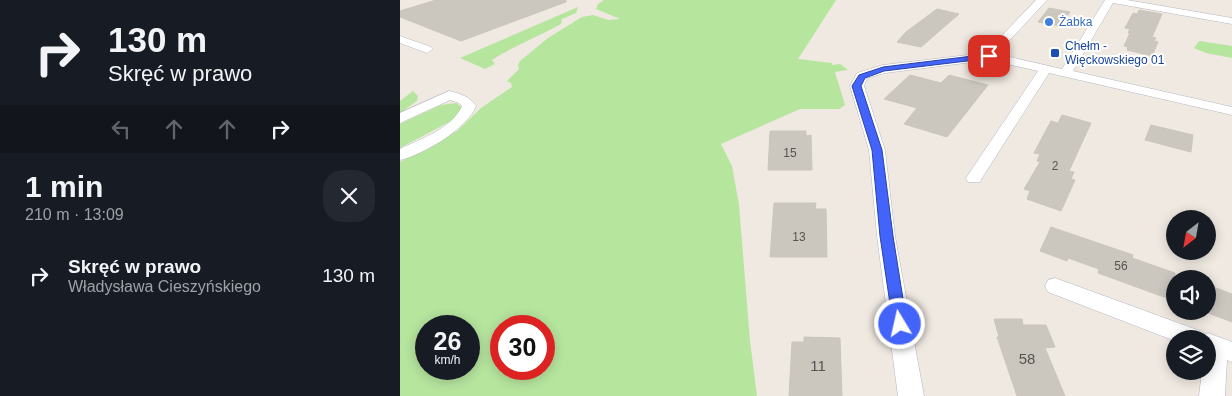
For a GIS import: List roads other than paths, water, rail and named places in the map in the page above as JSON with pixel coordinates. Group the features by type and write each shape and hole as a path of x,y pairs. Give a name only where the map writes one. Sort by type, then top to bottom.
{"street":[{"path":"989,56 1042,0"},
{"path":"1066,73 1110,0 1232,21"},
{"path":"400,39 427,49"},
{"path":"911,396 886,236 877,150 857,86 862,76 883,69 989,56 1232,111"},
{"path":"974,178 1046,68"},
{"path":"400,119 449,95 464,100 469,106 468,112 463,119 453,127 400,155"},
{"path":"1056,286 1173,330"},
{"path":"1212,380 1212,396"}],"place":[{"name":"Żabka","path":"1049,22"},
{"name":"Chełm - Więckowskiego 01","path":"1055,53"}]}
